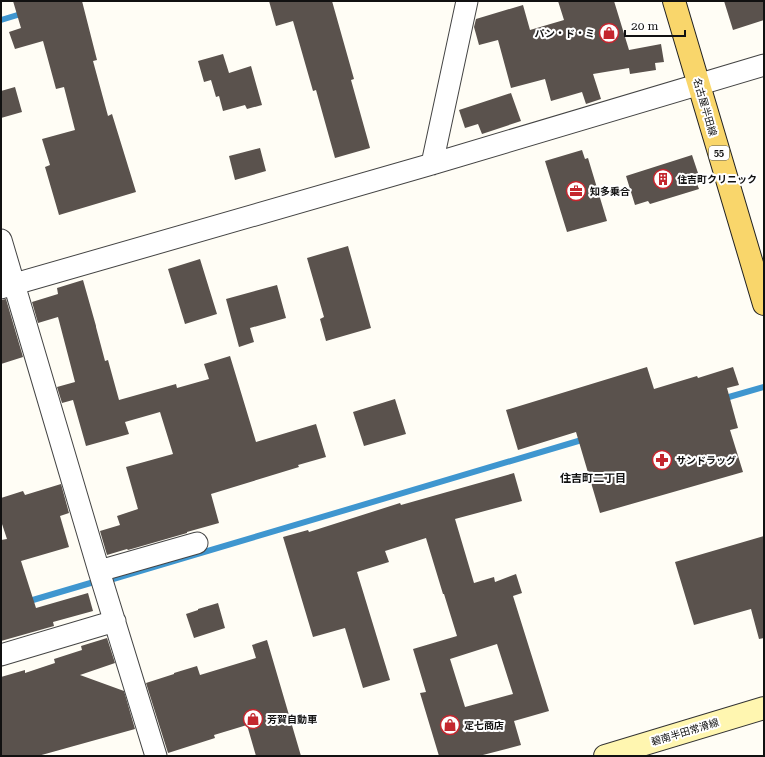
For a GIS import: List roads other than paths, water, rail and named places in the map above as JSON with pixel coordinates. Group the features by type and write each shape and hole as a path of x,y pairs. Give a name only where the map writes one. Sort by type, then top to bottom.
{"main road":[{"name":"名古屋半田線","path":"674,1 764,304"},
{"name":"碧南半田常滑線","path":"605,756 764,708"}],"street":[{"path":"432,164 467,1"},
{"path":"7,286 432,164 764,65"},
{"path":"1,240 7,286 100,571 156,756"},
{"path":"100,571 197,543"},
{"path":"1,655 115,621"}],"waterway":[{"path":"1,20 24,13"},
{"path":"722,399 764,387"},
{"path":"113,579 585,439"},
{"path":"26,602 94,582"}],"place":[{"name":"パン・ド・ミ","path":"609,33"},
{"name":"住吉町クリニック","path":"663,179"},
{"name":"知多乗合","path":"576,191"},
{"name":"サンドラッグ","path":"662,460"},
{"name":"芳賀自動車","path":"253,719"},
{"name":"定七商店","path":"450,725"}],"district":[{"name":"住吉町二丁目","path":"593,478"}]}
